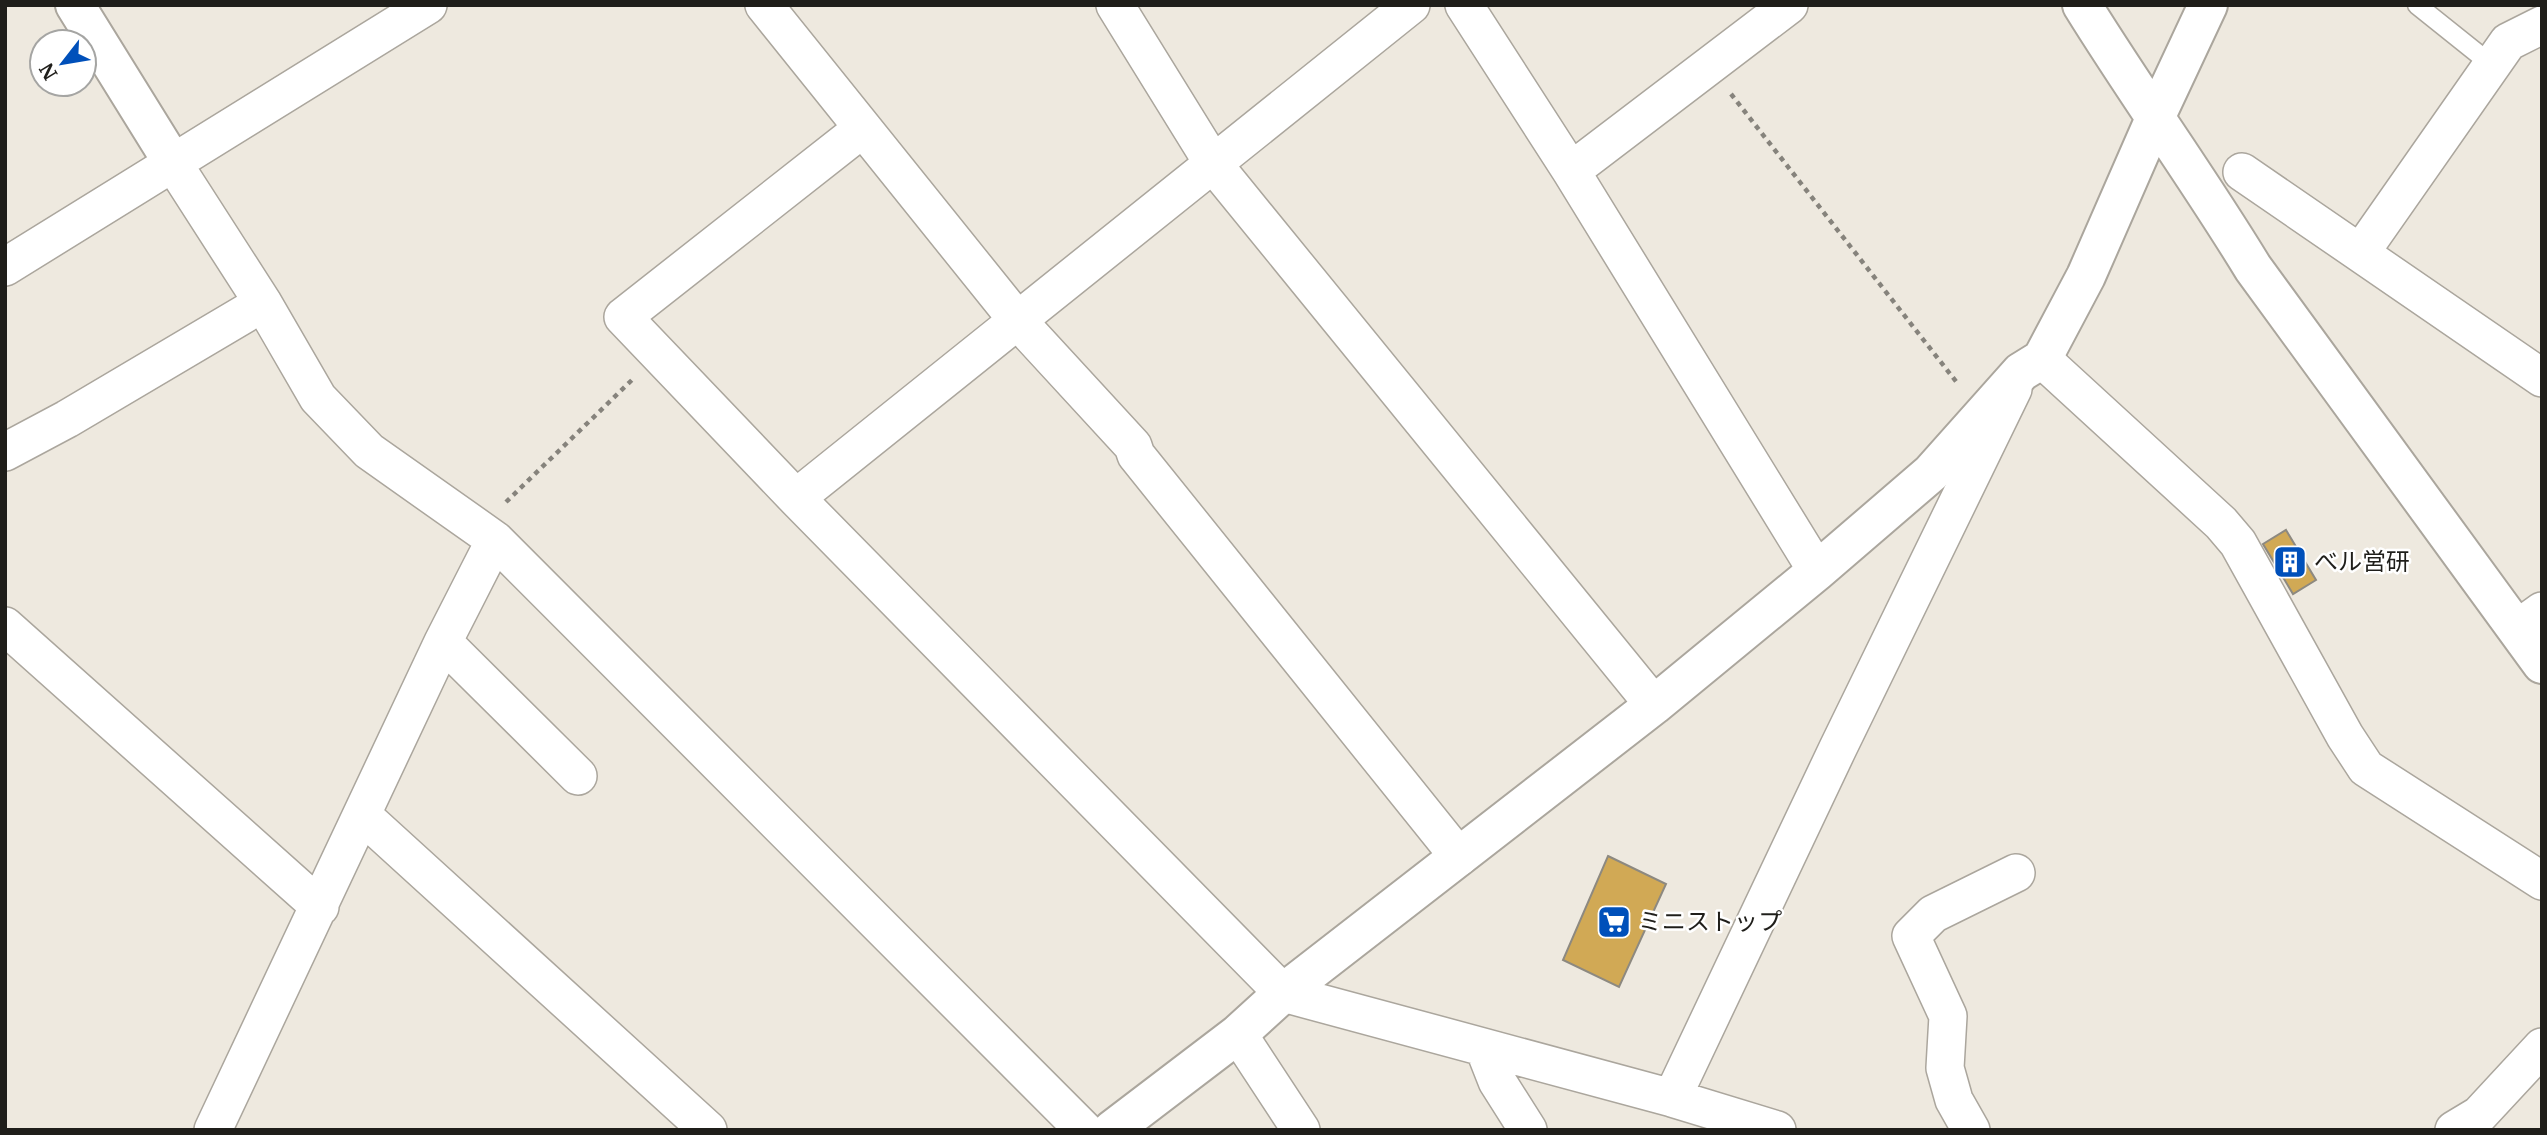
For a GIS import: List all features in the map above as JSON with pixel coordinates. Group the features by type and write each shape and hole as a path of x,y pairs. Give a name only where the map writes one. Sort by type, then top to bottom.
{"street":[{"path":"75,5 263,303 317,398 369,451 488,534 1084,1130"},
{"path":"5,267 428,5"},
{"path":"764,5 1018,321 1133,446 1136,455 1459,856"},
{"path":"1115,5 1214,165 1654,705"},
{"path":"796,498 1410,5"},
{"path":"1464,5 1571,171 1817,571"},
{"path":"1571,171 1789,5"},
{"path":"2082,5 2125,74 2213,202 2253,268 2529,620 2542,664"},
{"path":"1672,1098 1838,748 2031,366 2086,276 2208,5"},
{"path":"2361,252 2508,42 2542,25"},
{"path":"862,129 623,317 796,498 1283,993 1672,1098 1777,1130"},
{"path":"2242,172 2542,378"},
{"path":"5,453 263,303"},
{"path":"1112,1130 1238,1034 1283,993 1654,705 1817,571 1931,473 2031,366"},
{"path":"2031,366 2221,523 2238,543 2345,736 2366,768 2542,881"},
{"path":"213,1130 443,642 488,534"},
{"path":"5,626 320,907"},
{"path":"443,642 578,776"},
{"path":"362,815 708,1130"},
{"path":"1971,1130 1954,1100 1945,1068 1948,1016 1911,936 1933,914 2016,873"},
{"path":"1238,1034 1301,1130"},
{"path":"2454,1130 2479,1115 2542,1047"},
{"path":"1484,1048 1497,1081 1528,1130"}],"lane":[{"path":"2417,5 2492,65"}],"path":[{"path":"1709,66 1983,415"},
{"path":"488,534 658,355"}],"building":[{"name":"べル営研","path":"2286,530 2316,580 2293,594 2263,544"},
{"name":"ミニストップ","path":"1608,856 1666,884 1619,987 1563,960"}],"place":[{"name":"べル営研","path":"2290,562"},
{"name":"ミニストップ","path":"1614,922"}]}
